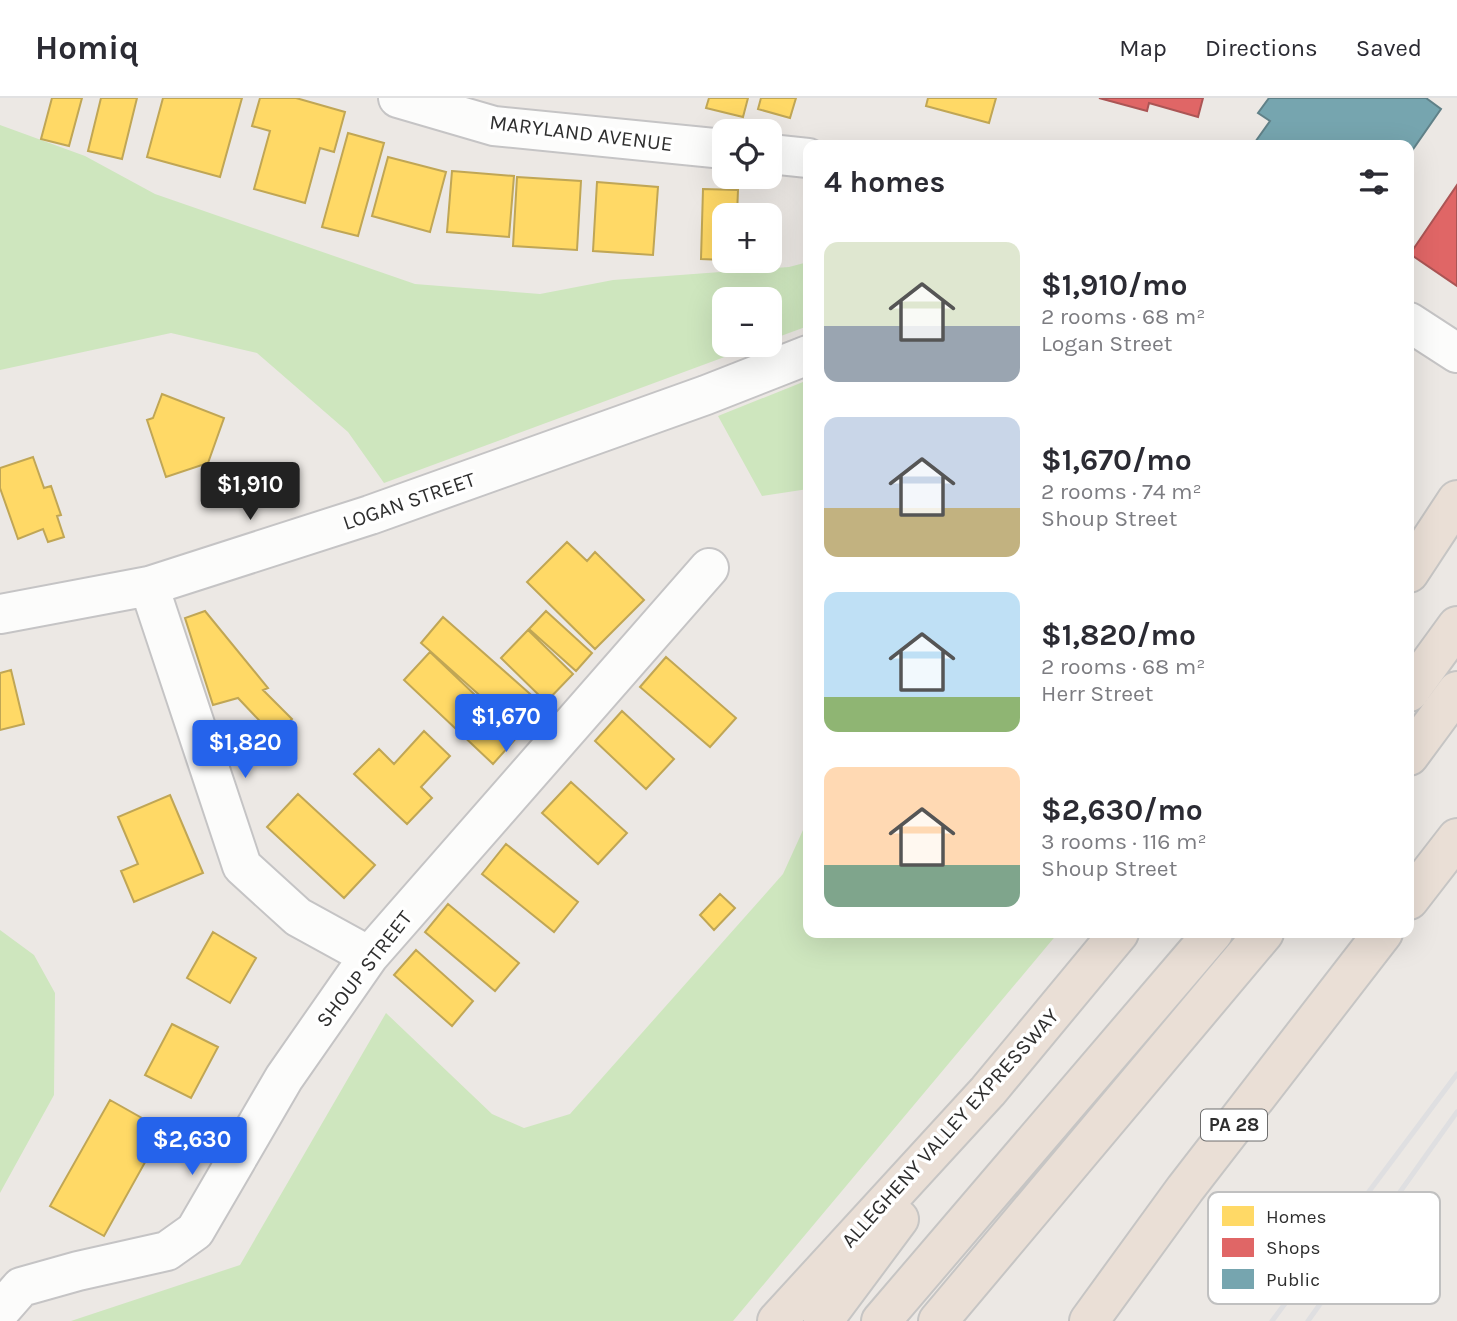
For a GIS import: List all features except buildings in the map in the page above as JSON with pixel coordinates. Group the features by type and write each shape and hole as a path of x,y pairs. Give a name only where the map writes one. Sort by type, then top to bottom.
{"highway":[{"path":"1414,565 1457,500"},
{"path":"1414,685 1457,626"},
{"path":"1414,749 1457,691"},
{"path":"1414,894 1457,838"},
{"name":"ALLEGHENY VALLEY EXPRESSWAY","path":"777,1321 988,1091 1115,938"},
{"path":"881,1321 1209,938"},
{"path":"938,1321 1260,938"},
{"name":"PA 28","path":"1089,1321 1185,1189 1379,938"},
{"path":"823,1321 883,1243 988,1091"}],"street":[{"name":"MARYLAND AVENUE","path":"398,98 494,126 712,148"},
{"path":"782,155 803,157"},
{"path":"1414,325 1457,353"},
{"name":"LOGAN STREET","path":"0,614 149,586 370,515 706,395 803,357"},
{"name":"SHOUP STREET","path":"0,1311 21,1287 167,1251 195,1231 284,1078 369,956 709,568"},
{"path":"149,586 242,866 298,917 369,956"}],"green space":[{"path":"0,125 85,156 155,194 415,284 540,294 613,280 712,273 782,273 782,268 803,263 803,328 782,336 782,287 712,287 712,357 725,357 384,483 348,432 257,353 171,333 0,370"},
{"path":"803,382 803,490 762,496 718,416"},
{"path":"803,830 803,938 1054,938 733,1321 71,1321 240,1265 386,1013 492,1114 524,1128 570,1114 783,874"},
{"path":"0,930 34,955 55,993 54,1095 0,1193"}],"railway":[{"path":"1369,1192 1457,1074"},
{"path":"1400,1192 1457,1112"},
{"path":"1272,1321 1285,1304"},
{"path":"1308,1321 1320,1304"}]}
